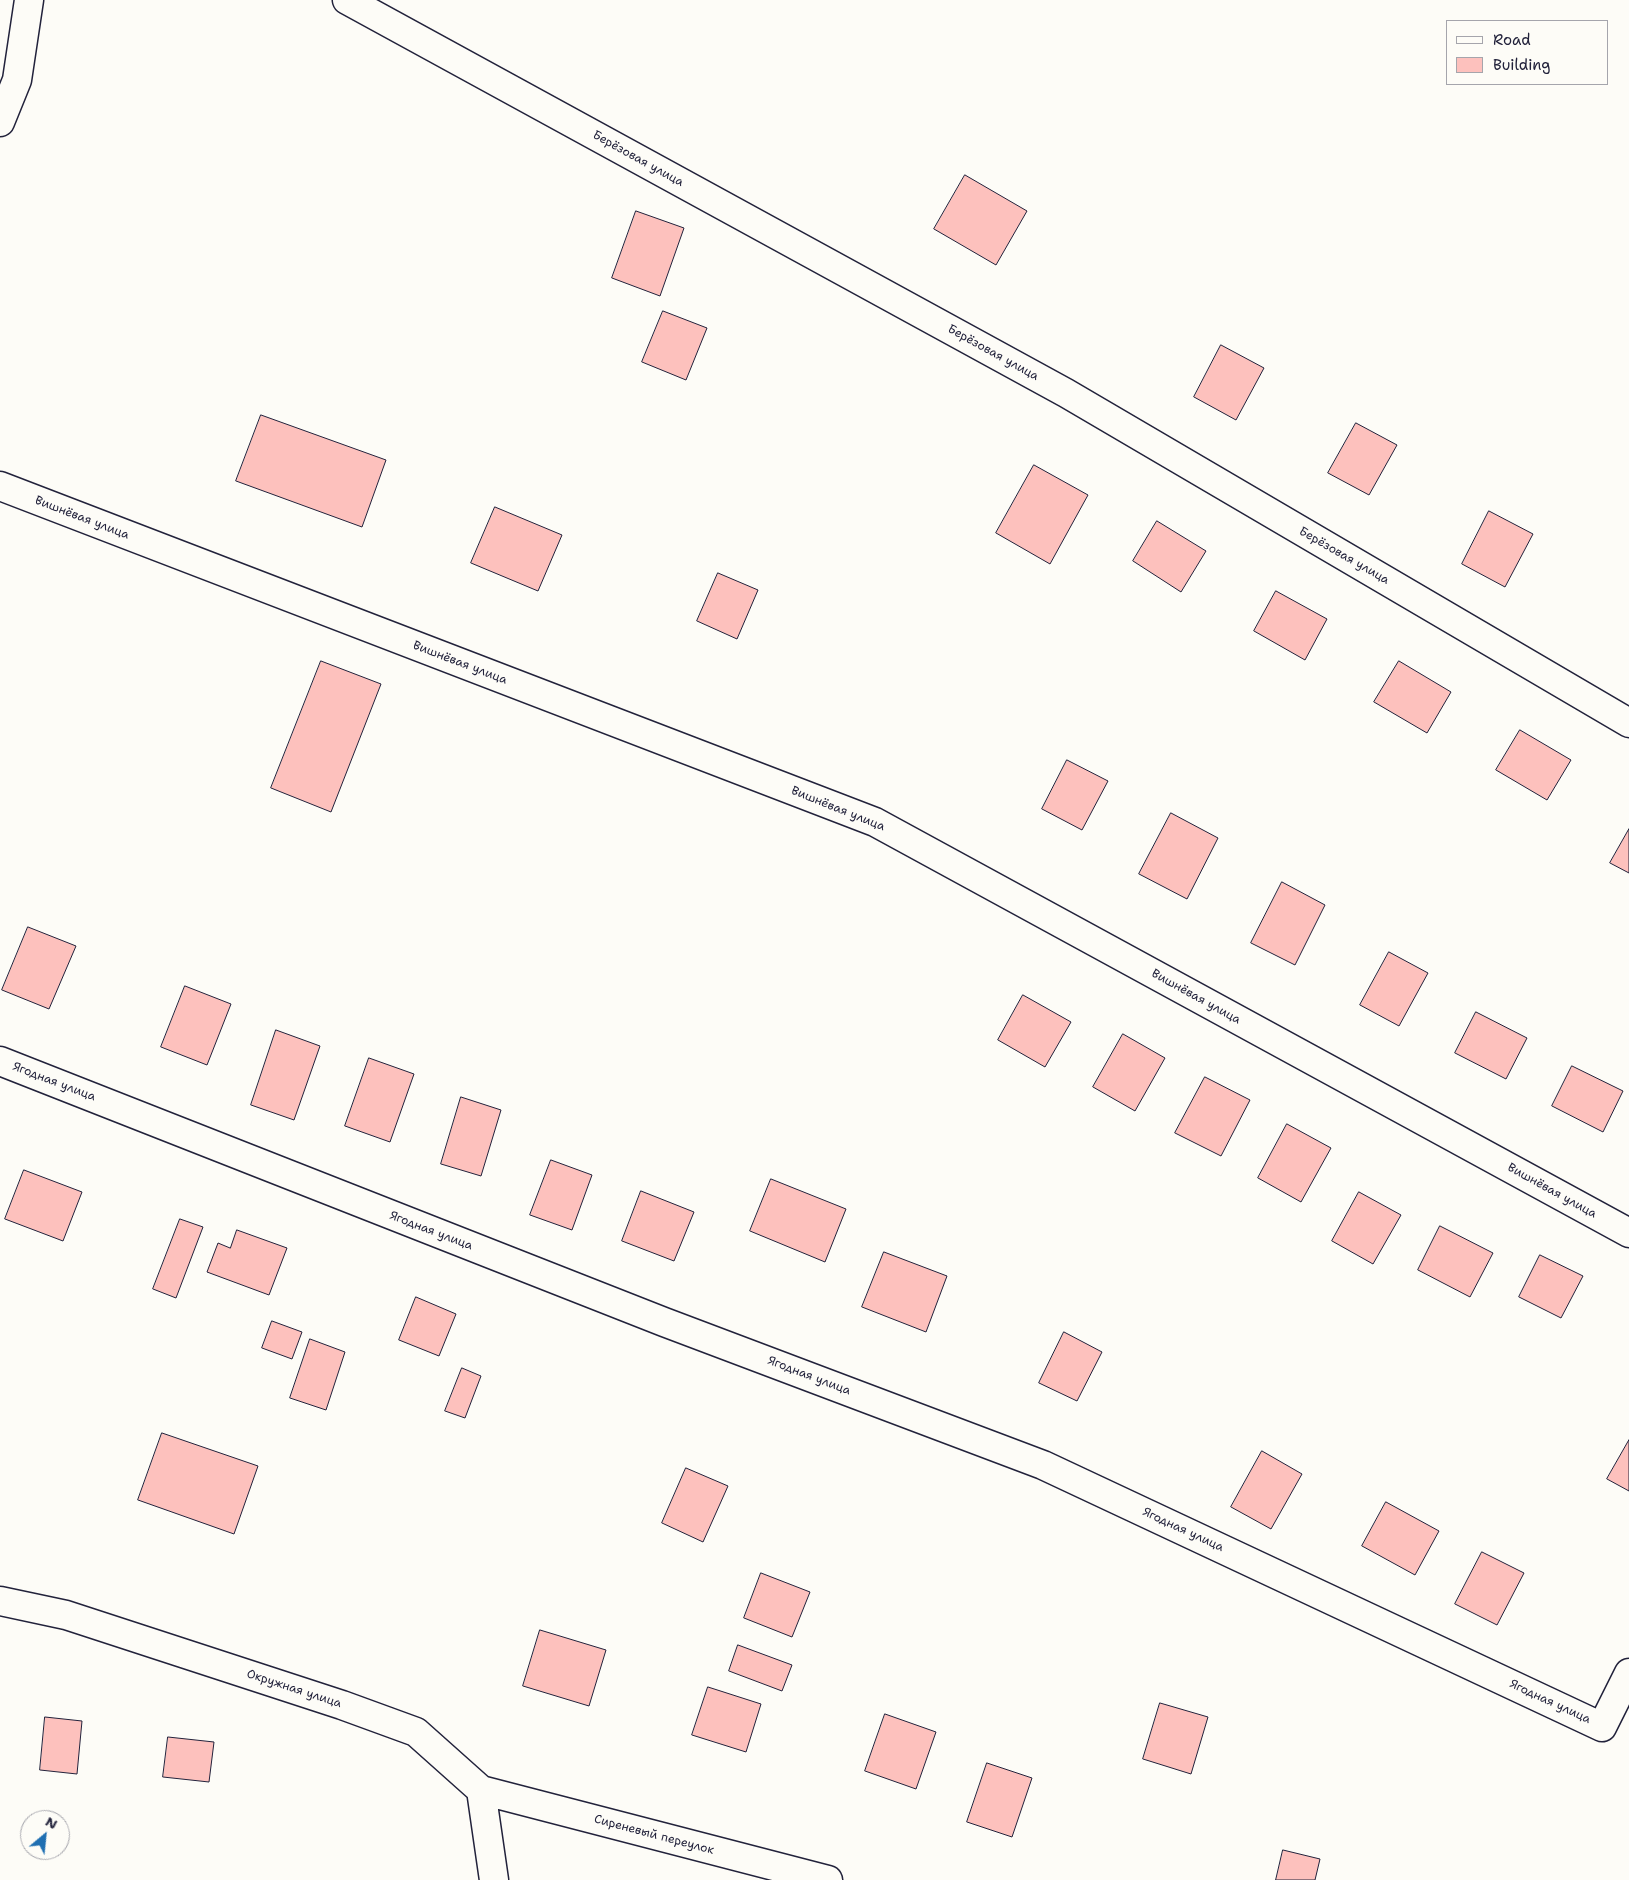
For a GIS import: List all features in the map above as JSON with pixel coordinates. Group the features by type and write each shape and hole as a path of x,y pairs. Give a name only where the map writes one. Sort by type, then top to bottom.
{"street":[{"path":"0,122 17,80 29,0"},
{"name":"Берёзовая улица","path":"347,0 1066,394 1629,723"},
{"name":"Вишнёвая улица","path":"0,486 875,822 1629,1234"},
{"name":"Ягодная улица","path":"0,1061 664,1322 1043,1464 1602,1727 1629,1673"},
{"name":"Окружная улица","path":"0,1601 66,1615 342,1705 416,1732 481,1790"},
{"path":"481,1790 494,1880"},
{"name":"Сиреневый переулок","path":"481,1790 828,1880"}],"building":[{"path":"965,175 1027,211 996,265 934,229"},
{"path":"636,211 684,228 660,296 612,278"},
{"path":"663,311 707,328 686,380 642,362"},
{"path":"1221,345 1264,368 1236,420 1194,397"},
{"path":"261,415 386,460 362,527 236,481"},
{"path":"1356,423 1397,445 1369,495 1328,473"},
{"path":"1034,465 1088,495 1050,564 996,533"},
{"path":"495,507 562,535 538,591 471,563"},
{"path":"1489,511 1533,534 1505,587 1462,564"},
{"path":"1157,521 1206,551 1181,592 1133,561"},
{"path":"718,573 758,590 737,639 697,621"},
{"path":"1276,591 1327,619 1305,660 1254,631"},
{"path":"321,661 381,684 331,812 271,788"},
{"path":"1399,661 1451,692 1427,733 1374,702"},
{"path":"1520,730 1571,760 1547,800 1496,770"},
{"path":"1067,760 1108,781 1082,830 1042,809"},
{"path":"1171,813 1218,838 1187,899 1139,874"},
{"path":"1629,829 1629,873 1610,863"},
{"path":"1282,882 1325,905 1295,965 1251,943"},
{"path":"28,927 76,946 49,1009 2,990"},
{"path":"1389,952 1428,973 1399,1026 1360,1005"},
{"path":"185,986 231,1004 207,1065 161,1047"},
{"path":"1023,995 1071,1022 1045,1067 998,1040"},
{"path":"1476,1012 1527,1038 1506,1079 1455,1053"},
{"path":"276,1030 320,1046 294,1120 251,1105"},
{"path":"1123,1034 1165,1058 1135,1111 1093,1087"},
{"path":"369,1058 414,1074 390,1142 345,1126"},
{"path":"1572,1066 1623,1091 1603,1132 1552,1106"},
{"path":"1205,1077 1250,1100 1221,1156 1175,1133"},
{"path":"461,1097 501,1110 481,1176 441,1164"},
{"path":"1287,1124 1331,1148 1301,1202 1258,1178"},
{"path":"551,1160 592,1175 572,1230 530,1215"},
{"path":"24,1170 82,1192 63,1241 5,1219"},
{"path":"771,1179 846,1209 825,1262 750,1231"},
{"path":"641,1191 694,1212 674,1261 622,1241"},
{"path":"1359,1192 1401,1215 1373,1264 1332,1241"},
{"path":"180,1219 203,1227 176,1298 153,1289"},
{"path":"1440,1226 1493,1253 1470,1297 1418,1270"},
{"path":"237,1230 287,1248 269,1295 207,1272 218,1243 230,1248"},
{"path":"884,1252 947,1276 926,1332 862,1307"},
{"path":"1540,1255 1583,1276 1561,1318 1519,1297"},
{"path":"416,1297 456,1314 439,1356 399,1340"},
{"path":"272,1321 302,1332 292,1359 262,1348"},
{"path":"1064,1332 1102,1352 1077,1401 1039,1383"},
{"path":"310,1339 345,1352 326,1410 290,1398"},
{"path":"462,1368 481,1376 465,1418 445,1411"},
{"path":"162,1433 258,1466 234,1534 138,1500"},
{"path":"1629,1440 1629,1491 1607,1479"},
{"path":"1262,1451 1302,1474 1271,1529 1231,1507"},
{"path":"686,1468 728,1486 703,1542 662,1523"},
{"path":"1386,1502 1439,1531 1415,1575 1362,1546"},
{"path":"1482,1552 1524,1573 1497,1625 1455,1604"},
{"path":"761,1573 810,1592 792,1637 744,1618"},
{"path":"540,1630 606,1650 589,1706 523,1686"},
{"path":"738,1645 792,1665 782,1691 729,1671"},
{"path":"708,1687 761,1704 746,1752 692,1735"},
{"path":"1160,1703 1208,1717 1191,1774 1143,1759"},
{"path":"885,1714 936,1732 916,1789 865,1771"},
{"path":"45,1717 82,1721 77,1774 40,1770"},
{"path":"168,1737 214,1742 209,1782 163,1777"},
{"path":"987,1763 1032,1778 1012,1837 967,1822"},
{"path":"1283,1850 1320,1859 1315,1880 1276,1880"}]}
